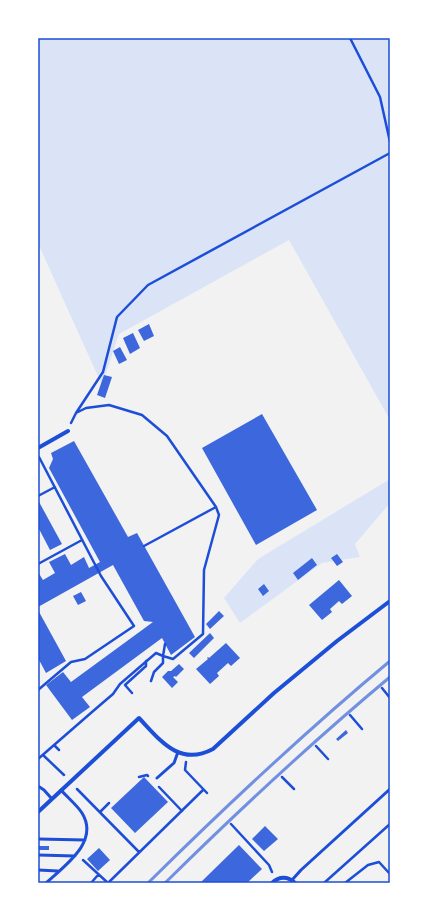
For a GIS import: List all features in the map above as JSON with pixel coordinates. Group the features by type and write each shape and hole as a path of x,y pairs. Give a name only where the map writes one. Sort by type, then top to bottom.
{"street":[{"path":"38,448 68,431"},
{"path":"38,812 139,718 166,746 178,752 200,754 208,752 274,693 337,641 390,601"},
{"path":"274,881 280,878 287,878 293,881"}],"lane":[{"path":"157,778 174,762 178,752"},
{"path":"38,786 52,799"},
{"path":"293,881 301,870 390,789"},
{"path":"46,883 76,855 82,848 85,840 85,822 82,813 61,790"},
{"path":"38,839 85,840"},
{"path":"38,855 76,855"},
{"path":"38,870 59,871"}],"path":[{"path":"350,38 380,97 390,142"},
{"path":"68,431 76,413 102,372 117,317 148,285 390,153"},
{"path":"38,759 156,653 172,659 203,634 204,570 219,515 216,507 167,436 142,415 109,405 86,408 76,413"},
{"path":"38,454 101,576 134,626 85,659 71,662 38,690"},
{"path":"38,496 55,487"},
{"path":"144,546 216,507"},
{"path":"38,564 82,540"},
{"path":"151,681 154,672 163,663 165,644"},
{"path":"132,693 125,685 146,666 146,661"},
{"path":"382,688 390,698"},
{"path":"350,715 362,729"},
{"path":"84,718 88,722"},
{"path":"54,745 59,750"},
{"path":"316,746 328,759"},
{"path":"187,754 185,770 207,793"},
{"path":"43,755 139,852"},
{"path":"139,777 147,775 150,778"},
{"path":"282,777 294,789"},
{"path":"158,786 182,811"},
{"path":"76,855 106,882 203,790"},
{"path":"100,812 109,803"},
{"path":"231,824 269,865 274,881"},
{"path":"324,883 390,824"},
{"path":"344,883 368,864 379,862 390,874"},
{"path":"91,883 98,875"}],"shaded area":[{"path":"38,38 390,38 390,420 289,240 119,334 102,385 38,243"},
{"path":"390,479 390,503 355,544 360,557 322,563 240,623 224,598 258,559"}],"building":[{"path":"149,324 154,336 144,341 138,330"},
{"path":"133,333 140,348 130,354 123,338"},
{"path":"120,347 127,360 119,364 113,351"},
{"path":"104,375 112,377 105,398 97,395"},
{"path":"262,414 317,510 256,545 202,448"},
{"path":"74,441 128,537 137,533 195,637 171,655 162,638 82,697 90,707 72,720 46,685 63,672 71,682 153,622 144,621 113,565 38,607 38,572 43,580 55,573 49,562 65,554 71,565 84,557 89,568 100,562 49,468 53,459 51,453"},
{"path":"38,500 62,544 50,550 38,527"},
{"path":"337,554 343,562 337,566 331,558"},
{"path":"312,558 317,565 298,580 293,573"},
{"path":"339,580 352,596 342,604 339,601 330,609 332,612 322,620 309,605"},
{"path":"264,584 269,591 263,596 258,589"},
{"path":"81,592 86,601 78,605 73,596"},
{"path":"38,610 66,661 46,673 38,658"},
{"path":"219,611 224,616 210,629 206,624"},
{"path":"210,633 214,638 194,658 189,653"},
{"path":"226,643 240,658 231,666 228,663 217,673 219,676 210,684 196,669 208,659 208,657 209,658"},
{"path":"179,664 184,669 176,677 173,677 178,682 172,688 162,677"},
{"path":"346,730 348,733 338,741 336,739"},
{"path":"144,777 168,802 135,833 111,808"},
{"path":"265,826 278,839 264,851 252,839"},
{"path":"239,845 262,869 247,883 200,883"},
{"path":"39,846 49,846 49,850 39,850"},
{"path":"99,848 110,860 98,871 87,859"}],"railway":[{"path":"148,883 267,769 390,661"},
{"path":"165,883 275,778 390,677"}]}
